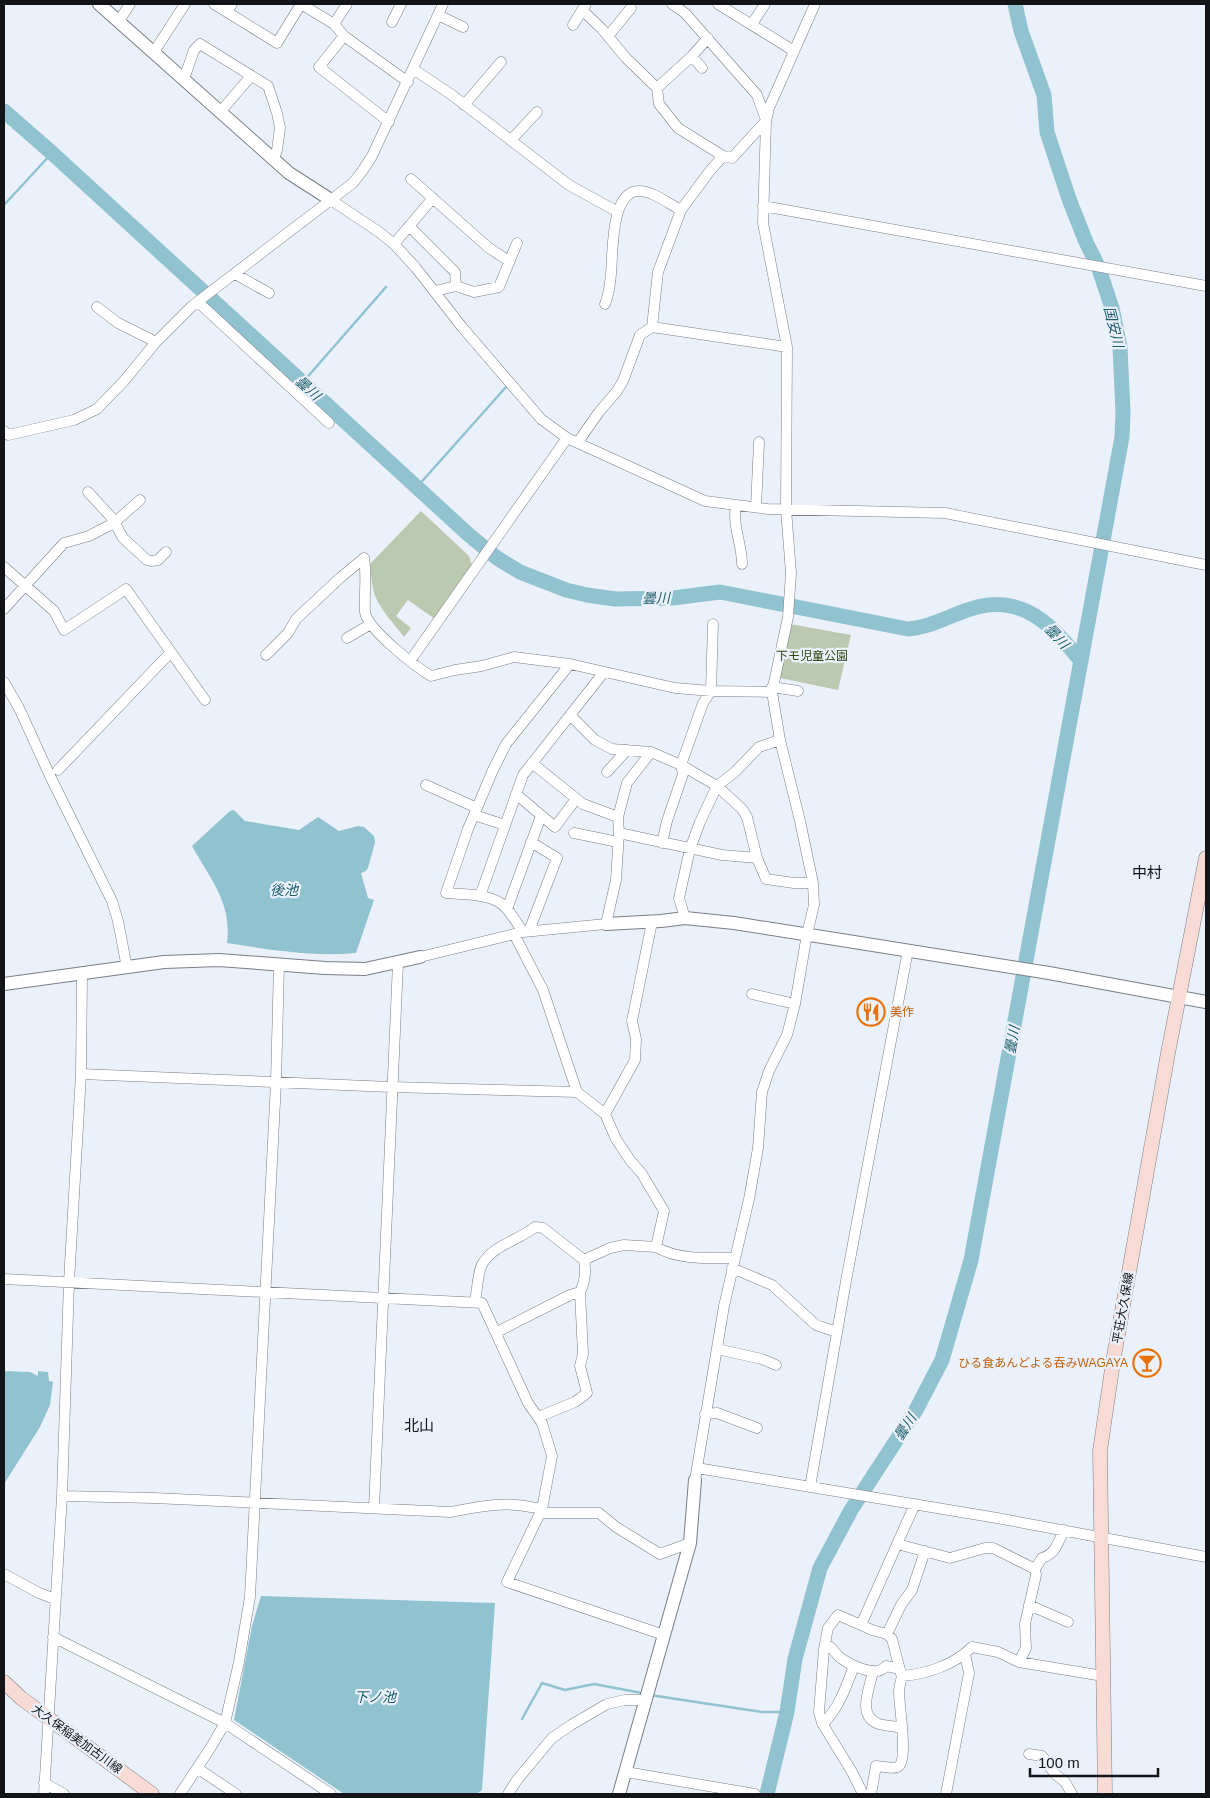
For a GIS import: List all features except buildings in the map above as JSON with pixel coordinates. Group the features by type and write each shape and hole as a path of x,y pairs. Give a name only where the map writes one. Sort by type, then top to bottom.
{"main road":[{"name":"平荘大久保線","path":"1106,1794 1100,1451 1115,1352 1206,858"},
{"name":"大久保稲美加古川線","path":"5,1686 152,1794"}],"street":[{"path":"98,4 289,173 379,232 394,244 541,419 567,438 646,476 705,501 786,509 945,513 1206,565"},
{"path":"119,21 130,4"},
{"path":"154,52 185,4"},
{"path":"214,4 230,8 277,43 301,4 334,24 344,36 408,82"},
{"path":"334,24 347,4"},
{"path":"392,15 401,4"},
{"path":"4,431 8,435 74,420 97,409 124,382 156,342 198,301 353,183 364,170 408,82 443,4"},
{"path":"672,4 685,13 757,95 766,121"},
{"path":"718,4 794,51"},
{"path":"752,24 765,4"},
{"path":"618,1794 626,1772 646,1694 690,1542 696,1474 705,1414 733,1263 749,1199 758,1148 762,1092 769,1071 787,1035 795,1004 814,905 813,883 780,740 772,690 790,602 791,573 786,509 787,347 763,223 763,206 766,121 769,108 815,4"},
{"path":"573,25 584,7 626,58 657,88 659,104 678,128 723,156 732,158 766,121"},
{"path":"609,35 631,8"},
{"path":"438,15 463,26"},
{"path":"344,36 319,68 388,122"},
{"path":"657,88 692,56 708,38"},
{"path":"184,79 194,50 200,44 268,86 280,128 274,159"},
{"path":"692,56 702,68"},
{"path":"413,69 511,140 569,186 618,212"},
{"path":"464,105 499,69"},
{"path":"221,111 251,76"},
{"path":"511,140 537,112"},
{"path":"652,327 658,272 681,210 723,156"},
{"path":"412,178 489,248 509,261"},
{"path":"605,304 610,288 612,243 618,212 624,197 640,190 681,210"},
{"path":"394,244 433,198"},
{"path":"763,206 1206,286"},
{"path":"409,226 455,272 456,286"},
{"path":"435,291 456,286 474,292 499,287 517,243"},
{"path":"235,274 269,292"},
{"path":"198,301 329,423"},
{"path":"97,307 118,324 156,342"},
{"path":"578,442 599,412 617,392 640,335 652,327 787,347"},
{"path":"410,661 567,438"},
{"path":"756,507 759,442"},
{"path":"88,492 112,518 123,538 147,560 158,560 166,552"},
{"path":"4,609 64,543 89,536 114,523 140,500"},
{"path":"736,505 735,524 740,541 742,564"},
{"path":"266,655 288,633 296,619 364,558 366,570 365,614 370,624 410,661 431,676 482,666 514,657 570,664 675,688 711,691 798,691"},
{"path":"4,567 54,611 64,630 126,589 205,700"},
{"path":"347,638 370,624"},
{"path":"662,843 667,821 683,774 681,765 703,703 711,691 713,624"},
{"path":"58,770 171,652"},
{"path":"570,664 506,744 475,812 446,893 480,896 498,901 507,909 522,932 578,1092 605,1114 616,1139 642,1174 664,1211 656,1247"},
{"path":"480,896 523,775 604,672"},
{"path":"5,687 19,708 51,778 112,901 127,968"},
{"path":"570,715 595,740 612,749 651,752 681,765 717,786 742,809 747,817 757,858 766,879 794,883 813,883"},
{"path":"685,918 679,898 690,849 717,786 735,772 760,747 780,740"},
{"path":"607,772 627,750"},
{"path":"606,924 613,897 618,817 627,783 651,752"},
{"path":"532,763 576,800 618,817"},
{"path":"426,785 475,812 505,825"},
{"path":"516,794 555,827 576,800"},
{"path":"507,909 541,816"},
{"path":"574,833 662,843 722,855 757,858"},
{"path":"522,932 557,858 532,842"},
{"path":"4,984 164,962 218,960 365,969 398,963 522,932 685,918 734,923 908,950 1049,973 1206,1002"},
{"path":"605,1114 635,1060 636,1039 632,1021 652,922"},
{"path":"810,1487 908,950"},
{"path":"374,1508 391,1087 398,963"},
{"path":"180,1794 224,1723 239,1662 250,1597 276,1082 279,965"},
{"path":"64,1794 44,1789 62,1496 69,1282 80,1074 82,974"},
{"path":"752,994 795,1004"},
{"path":"80,1074 391,1087 578,1092"},
{"path":"475,1302 482,1263 500,1247 525,1236 535,1227 543,1228 584,1260 583,1286 580,1292 583,1354 580,1366 587,1393 575,1402 538,1417"},
{"path":"584,1260 610,1248 624,1245 656,1247 664,1252 733,1263 772,1285 816,1324 837,1332"},
{"path":"4,1280 482,1303 497,1332 528,1403 542,1423 552,1456 542,1509 507,1582 664,1634"},
{"path":"497,1332 570,1295 580,1292"},
{"path":"717,1349 762,1359 776,1366"},
{"path":"705,1414 717,1413 757,1428"},
{"path":"696,1474 826,1489 1064,1530 1206,1557"},
{"path":"62,1496 154,1498 450,1512 493,1504 517,1504 542,1509 545,1512 599,1513 616,1527 660,1554 690,1542"},
{"path":"861,1625 915,1504"},
{"path":"1019,1662 1026,1648 1025,1624 1036,1574 1035,1569 1042,1558 1050,1555 1055,1550 1064,1530"},
{"path":"897,1544 950,1558 985,1548 993,1548 1035,1569"},
{"path":"887,1634 901,1605 912,1590 925,1551"},
{"path":"4,1574 39,1593 55,1599"},
{"path":"1029,1604 1068,1622"},
{"path":"863,1794 823,1724 819,1712 819,1692 828,1628 838,1615 872,1630 887,1634 895,1646 901,1672 899,1691 902,1759 897,1767 876,1766 870,1794"},
{"path":"53,1638 224,1723 330,1794"},
{"path":"825,1644 831,1646 841,1659 854,1666 873,1671 879,1671 886,1666 895,1646"},
{"path":"886,1666 915,1675 940,1667 965,1654 972,1647 998,1652 1019,1662 1103,1676"},
{"path":"946,1794 969,1673 965,1654"},
{"path":"823,1724 842,1698 854,1666"},
{"path":"873,1671 865,1706 866,1713 877,1724 902,1728"},
{"path":"506,1794 552,1738 607,1704 646,1694"},
{"path":"1030,1754 1042,1756 1055,1774 1065,1782 1072,1794"},
{"path":"197,1768 236,1794"},
{"path":"626,1772 753,1794"}],"green space":[{"path":"421,511 469,556 472,566 435,619 408,600 396,616 411,628 404,637 386,614 375,595 370,564"},
{"name":"下モ児童公園","path":"790,624 851,635 838,690 775,677"}],"water":[{"name":"後池","path":"234,810 245,821 299,830 318,817 339,831 358,826 364,827 374,836 375,842 368,868 361,873 368,898 374,900 356,953 307,953 227,943 228,929 223,904 213,881 192,846 230,811"},
{"path":"4,1371 30,1372 38,1376 38,1371 48,1372 49,1381 53,1382 50,1405 40,1427 4,1484"},
{"name":"下ノ池","path":"261,1596 495,1603 482,1790 476,1794 344,1794 234,1720 252,1626"}],"waterway":[{"name":"曇川","path":"767,1794 787,1712 795,1659 820,1568 851,1510 916,1410 942,1360 971,1260 1122,437 1123,412 1120,347 1112,308 1098,266 1069,199 1047,132 1044,95 1021,31 1015,4"},
{"name":"曇川","path":"4,111 469,535 497,558 520,572 566,590 587,595 615,599 673,598 720,592 908,629 931,624 977,607 994,604 1010,606 1024,610 1048,626 1081,661"},
{"path":"4,205 52,153"},
{"path":"303,382 386,287"},
{"path":"417,487 506,387"},
{"path":"522,1719 542,1683 565,1690 594,1684 642,1693"},
{"path":"650,1695 762,1712 787,1712"}],"place":[{"name":"美作","path":"871,1012"},
{"name":"ひる食あんどよる吞みWAGAYA","path":"1147,1363"}],"district":[{"name":"中村","path":"1147,872"},
{"name":"北山","path":"419,1425"}],"water label":[{"name":"国安川","path":"1114,327"}]}
